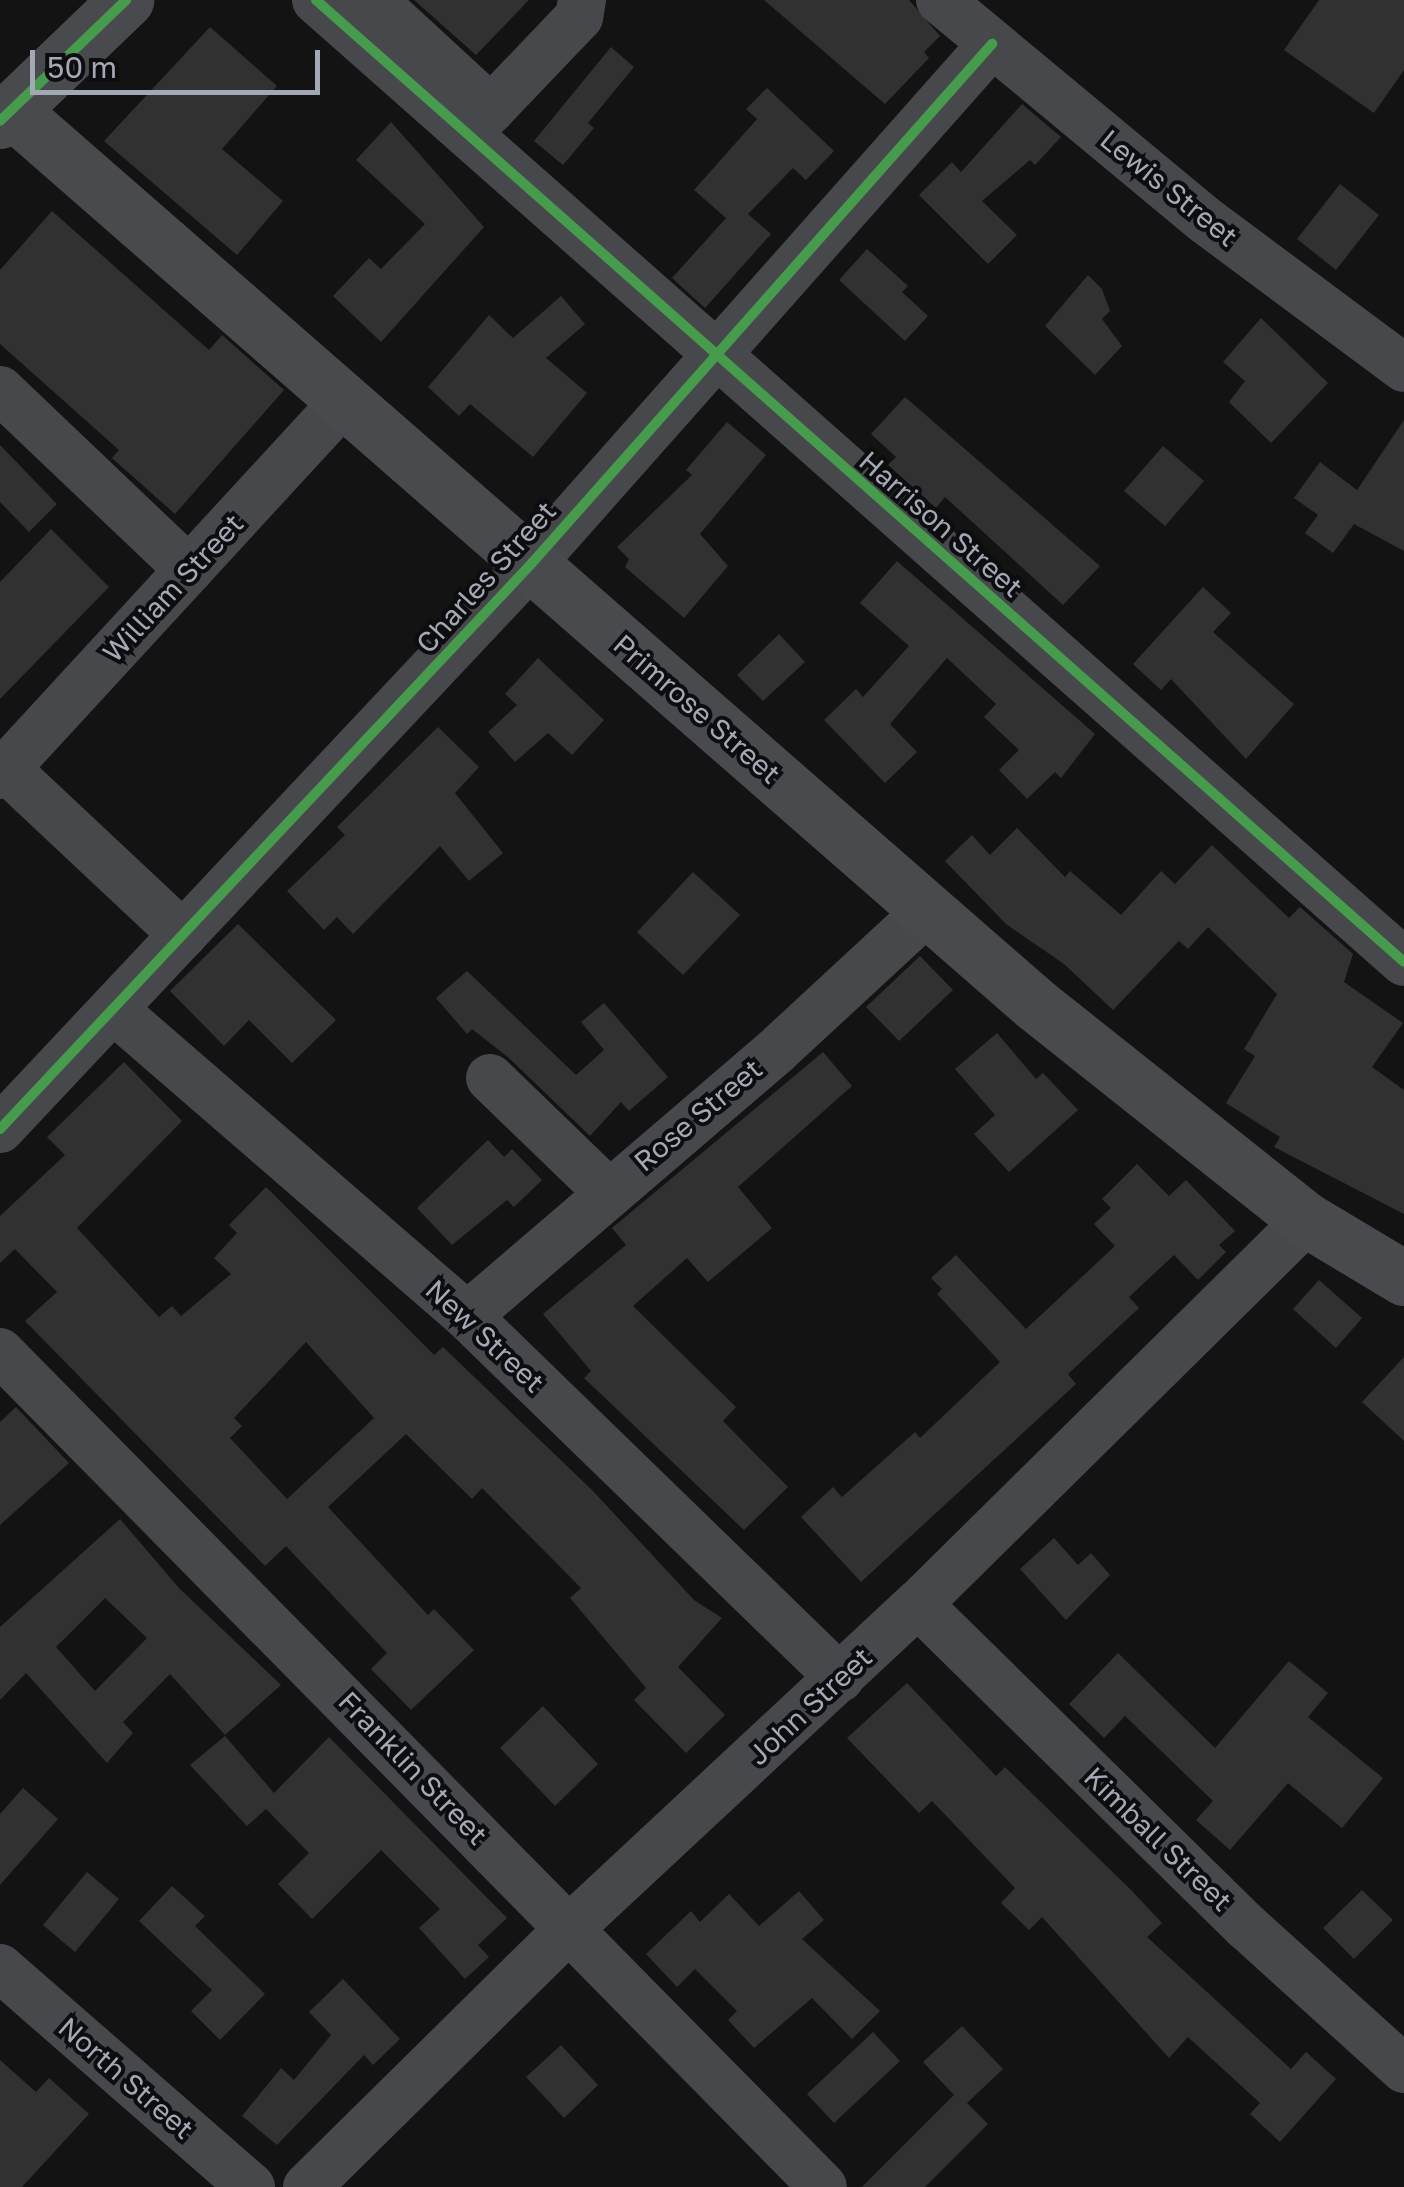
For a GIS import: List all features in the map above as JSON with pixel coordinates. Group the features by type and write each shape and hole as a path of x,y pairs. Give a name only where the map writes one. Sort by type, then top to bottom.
{"main road":[{"path":"6,116 126,0"},
{"name":"Primrose Street","path":"6,116 345,400 926,911 1151,1100 1307,1220 1404,1278"}],"street":[{"name":"Harrison Street","path":"316,0 480,121 713,356 1404,962"},
{"path":"374,0 480,121 579,17 582,0"},
{"name":"Lewis Street","path":"940,0 1205,220 1404,368"},
{"name":"Charles Street","path":"0,1129 532,563 992,44"},
{"path":"0,390 190,570"},
{"name":"William Street","path":"2,769 345,400"},
{"path":"2,769 184,936"},
{"name":"Rose Street","path":"466,1316 775,1052 926,911"},
{"name":"New Street","path":"114,1010 466,1316 840,1678"},
{"path":"490,1078 608,1191"},
{"name":"John Street","path":"307,2187 570,1928 918,1604 1307,1220"},
{"name":"Franklin Street","path":"0,1352 823,2187"},
{"name":"Kimball Street","path":"918,1604 1248,1927 1404,2069"},
{"name":"North Street","path":"0,1968 251,2187"}],"building":[{"path":"414,0 529,0 476,55"},
{"path":"764,0 909,0 940,36 924,52 929,58 885,104"},
{"path":"1319,0 1404,0 1404,70 1374,113 1284,50"},
{"path":"210,27 277,86 222,149 283,201 237,255 104,141"},
{"path":"611,47 634,67 588,123 594,128 563,165 534,141"},
{"path":"767,88 834,151 806,180 793,168 748,214 771,234 705,308 672,278 726,218 694,190 757,119 746,109"},
{"path":"1022,104 1061,137 1035,165 1030,160 982,201 1017,235 988,264 919,195 952,162 961,172"},
{"path":"391,122 484,227 381,342 333,296 369,258 381,269 425,224 356,160"},
{"path":"1340,184 1379,215 1336,270 1297,239"},
{"path":"52,211 209,350 222,335 284,390 175,514 112,458 119,450 0,344 0,270"},
{"path":"867,249 908,286 902,292 928,316 905,341 839,280"},
{"path":"1088,275 1102,289 1110,311 1102,319 1122,346 1095,375 1045,326"},
{"path":"561,296 585,324 546,358 587,393 533,457 470,404 459,416 428,387 489,315 513,338"},
{"path":"1261,318 1328,383 1271,443 1229,402 1245,381 1223,362"},
{"path":"905,397 1100,566 1063,605 945,497 936,508 888,465 896,457 871,434"},
{"path":"1404,420 1404,551 1354,524 1333,553 1305,533 1318,515 1294,498 1320,462 1357,490"},
{"path":"727,422 766,455 700,534 728,566 684,618 625,567 629,559 617,547 692,475 686,470"},
{"path":"0,445 57,504 29,532 0,502"},
{"path":"1163,446 1204,481 1165,526 1124,491"},
{"path":"51,529 109,587 0,699 0,582"},
{"path":"897,561 1095,734 1061,778 1055,772 1027,799 999,770 1019,750 984,717 996,704 947,658 890,724 917,752 885,783 824,720 856,689 863,697 909,646 860,603"},
{"path":"1203,587 1231,613 1213,632 1294,704 1246,759 1171,679 1161,690 1133,664"},
{"path":"779,634 805,662 763,701 737,675"},
{"path":"538,658 604,720 572,755 548,733 515,762 488,732 517,705 505,694"},
{"path":"438,727 479,767 455,793 503,853 469,881 440,846 353,934 337,917 324,930 287,891 345,835 337,827"},
{"path":"1017,828 1065,877 1070,871 1121,915 1161,871 1175,884 1212,845 1289,918 1300,907 1353,954 1344,982 1403,1023 1372,1067 1404,1090 1404,1214 1274,1147 1280,1137 1226,1103 1255,1056 1244,1049 1277,994 1208,927 1188,949 1179,941 1113,1010 1064,964 1006,924 945,861 972,835 990,855"},
{"path":"693,872 740,915 683,975 637,932"},
{"path":"238,924 336,1020 292,1063 249,1020 224,1046 170,991"},
{"path":"920,956 953,990 899,1041 866,1007"},
{"path":"467,971 576,1075 604,1050 581,1022 604,1003 668,1077 629,1111 621,1102 590,1136 509,1058 472,1029 467,1034 436,998"},
{"path":"997,1033 1036,1079 1043,1073 1078,1110 1009,1172 974,1134 995,1115 955,1069"},
{"path":"823,1052 852,1086 738,1187 772,1228 708,1282 687,1258 633,1306 736,1407 723,1421 788,1487 744,1530 584,1378 591,1371 543,1314 626,1245 612,1228"},
{"path":"124,1062 182,1121 77,1228 159,1317 172,1306 181,1316 231,1274 214,1258 237,1233 229,1225 266,1187 434,1355 443,1347 593,1491 694,1600 722,1618 678,1667 725,1715 686,1753 634,1700 646,1688 570,1598 581,1588 482,1488 472,1499 406,1434 328,1507 428,1615 434,1609 474,1650 411,1710 371,1669 387,1653 286,1546 265,1566 25,1321 57,1292 15,1249 0,1263 0,1216 65,1155 47,1137","holes":["306,1342 374,1418 287,1499 230,1438 242,1426 234,1418"]},
{"path":"488,1140 504,1157 512,1149 542,1180 514,1207 507,1200 452,1245 417,1208"},
{"path":"1137,1164 1169,1196 1186,1180 1235,1231 1219,1245 1226,1252 1198,1280 1174,1255 1129,1297 1139,1308 1068,1374 1076,1384 861,1582 801,1517 833,1487 842,1497 915,1432 920,1438 1000,1362 937,1294 942,1289 931,1278 956,1255 1026,1329 1115,1246 1094,1224 1111,1208 1102,1199"},
{"path":"1319,1280 1362,1318 1336,1348 1293,1309"},
{"path":"1404,1357 1404,1441 1362,1402"},
{"path":"16,1407 69,1463 0,1525 0,1422"},
{"path":"120,1519 179,1588 281,1685 225,1735 170,1674 123,1722 133,1733 107,1763 26,1673 0,1700 0,1627","holes":["105,1598 147,1638 95,1691 56,1647"]},
{"path":"1054,1538 1078,1565 1091,1553 1110,1575 1066,1620 1020,1569"},
{"path":"1118,1653 1215,1748 1289,1661 1328,1693 1308,1717 1383,1778 1342,1828 1288,1783 1230,1850 1196,1820 1213,1801 1125,1716 1104,1738 1069,1704"},
{"path":"907,1683 996,1776 1005,1767 1132,1891 1162,1923 1147,1937 1291,2069 1306,2052 1336,2079 1280,2142 1250,2114 1260,2103 1188,2037 1169,2058 1042,1917 1029,1930 1001,1903 1015,1888 932,1801 919,1813 847,1738"},
{"path":"543,1706 598,1764 555,1806 500,1748"},
{"path":"225,1736 274,1793 329,1737 507,1918 478,1945 489,1957 465,1979 419,1928 440,1909 381,1850 312,1919 278,1884 309,1853 266,1809 247,1826 190,1765"},
{"path":"23,1788 58,1819 0,1885 0,1814"},
{"path":"87,1872 119,1899 75,1952 43,1925"},
{"path":"172,1886 205,1916 195,1926 265,1994 220,2040 191,2011 212,1990 139,1921"},
{"path":"1362,1890 1393,1920 1354,1959 1323,1928"},
{"path":"799,1891 824,1920 802,1939 880,2011 852,2039 812,1998 754,2048 728,2020 737,2011 695,1969 677,1987 646,1954 691,1911 700,1922 729,1894 759,1926"},
{"path":"343,1979 400,2039 373,2065 364,2055 277,2145 242,2116 281,2068 294,2080 331,2035 309,2012"},
{"path":"962,2026 1003,2069 967,2103 988,2124 925,2187 862,2187 954,2095 923,2062"},
{"path":"873,2032 900,2061 834,2123 807,2094"},
{"path":"561,2045 598,2085 564,2118 526,2077"},
{"path":"0,2060 36,2092 49,2078 89,2114 22,2187 0,2187"}],"cycle path":[{"path":"0,121 126,0"},
{"path":"316,0 1404,962"},
{"path":"0,1129 532,563 992,44"}]}
